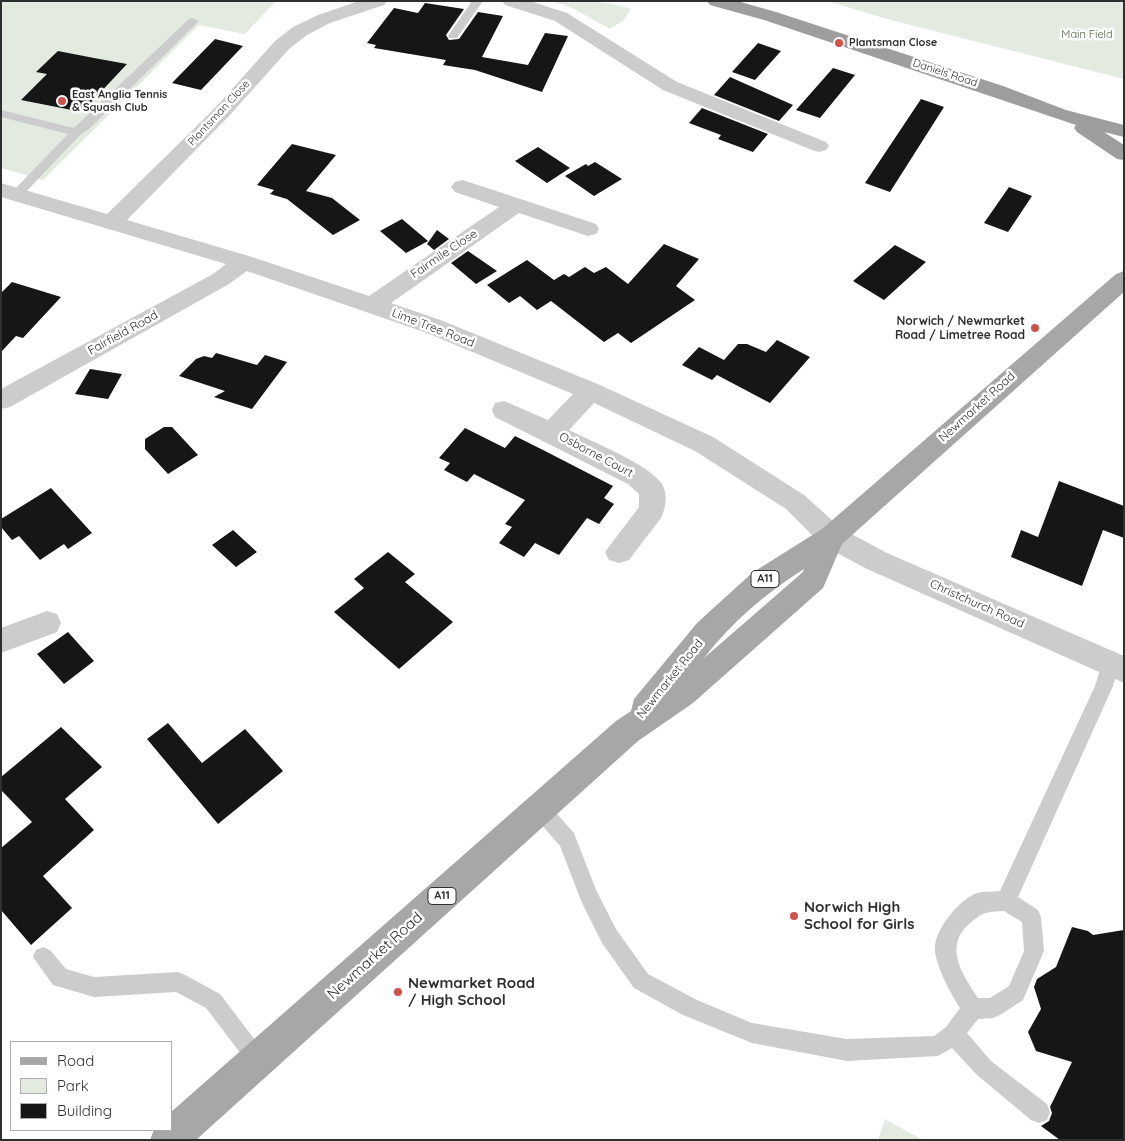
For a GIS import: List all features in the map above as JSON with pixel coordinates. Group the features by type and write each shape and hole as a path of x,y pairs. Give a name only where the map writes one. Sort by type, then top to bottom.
{"highway":[{"name":"Daniels Road","path":"716,1 816,31 996,90 1059,114 1124,130"},
{"name":"Daniels Road","path":"1059,114 1124,154"}],"main road":[{"name":"Newmarket Road","path":"168,1140 627,731 683,694 813,580 832,537 1124,279"}],"street":[{"path":"317,1 335,14"},
{"name":"Plantsman Close","path":"111,223 222,112 282,45 300,32 335,14 378,1"},
{"path":"511,1 561,17 670,86 819,146"},
{"path":"462,187 588,228"},
{"name":"Lime Tree Road","path":"9,192 244,262 372,305 435,327 590,391 704,444 795,502 832,537"},
{"name":"Fairmile Close","path":"372,305 518,204"},
{"name":"Fairfield Road","path":"1,400 221,279 244,262"},
{"name":"Osborne Court","path":"551,432 590,391"},
{"name":"Osborne Court","path":"504,410 637,477 652,490 652,510 637,532 619,552"},
{"name":"Christchurch Road","path":"832,537 877,561 1117,666"},
{"path":"1,641 47,623"}],"lane":[{"path":"453,36 478,1"},
{"path":"9,192 86,125 193,21"},
{"path":"1,113 76,132"},
{"path":"1006,901 1104,686 1117,666"},
{"path":"540,809 567,840 609,936 641,981 690,1008 752,1033 847,1050 938,1046 953,1034 973,1009 993,1008 1016,993 1034,951 1031,917 1006,901 980,902 953,925 945,946 954,980 973,1009"},
{"path":"43,957 60,978 94,986 178,982 212,1001 258,1060"},
{"path":"953,1034 984,1068 1039,1112"}],"green space":[{"name":"East Anglia Tennis & Squash Club","path":"1,1 276,1 245,34 199,25 43,180 1,168"},
{"path":"551,1 612,4 631,9 624,20 610,29 572,8"},
{"name":"Main Field","path":"827,1 1124,1 1124,79 887,19"},
{"path":"885,1119 923,1140 878,1140"}],"building":[{"path":"425,3 464,9 446,35 449,40 459,39 478,12 503,16 482,57 528,65 545,33 568,36 542,92 475,70 443,65 446,60 374,48 376,45 367,43 394,8 418,13"},
{"path":"215,39 243,46 201,90 172,83"},
{"path":"758,43 781,51 755,80 732,72"},
{"path":"58,51 127,64 82,112 21,100 47,74 36,72"},
{"path":"833,68 855,75 820,118 796,110"},
{"path":"730,77 793,105 779,121 714,95"},
{"path":"921,99 944,107 890,192 865,183"},
{"path":"702,108 768,134 753,152 718,139 721,135 689,123"},
{"path":"292,144 336,155 306,191 332,198 360,220 333,235 287,199 270,194 274,190 257,185"},
{"path":"538,147 570,168 547,183 515,161"},
{"path":"595,162 622,179 594,196 565,176 586,164 588,166"},
{"path":"1009,187 1032,196 1008,232 984,223"},
{"path":"402,219 428,241 406,253 380,231"},
{"path":"437,230 449,239 434,250 427,244"},
{"path":"664,244 699,259 676,286 695,300 631,343 618,333 604,342 551,301 537,310 520,296 509,303 487,285 527,260 554,280 564,274 569,277 585,267 594,273 606,267 628,284"},
{"path":"895,245 926,262 884,300 853,281"},
{"path":"468,251 497,271 476,284 451,263"},
{"path":"12,282 61,297 23,338 16,336 1,352 1,293"},
{"path":"777,340 810,357 770,403 717,375 712,380 682,365 699,347 724,360 738,344 747,344 766,352"},
{"path":"216,353 257,365 265,355 287,362 252,409 214,397 225,391 179,376 196,359 204,356 212,358"},
{"path":"90,369 122,374 108,399 75,394"},
{"path":"164,427 172,427 198,455 168,474 145,449 145,439"},
{"path":"465,428 505,448 515,436 545,451 613,486 604,498 614,504 599,524 587,518 559,555 535,543 524,557 499,543 512,527 505,524 525,500 474,474 467,482 444,470 450,463 439,458"},
{"path":"1059,481 1124,506 1124,538 1103,530 1082,586 1011,557 1021,530 1038,537"},
{"path":"51,488 92,533 68,549 64,544 40,560 19,536 12,540 1,527 1,519"},
{"path":"233,530 257,552 236,567 212,545"},
{"path":"388,552 415,574 405,582 453,622 399,669 334,612 364,588 354,579"},
{"path":"68,632 94,661 64,684 37,654"},
{"path":"168,723 202,763 245,729 283,771 218,824 147,739"},
{"path":"61,727 102,767 65,799 94,830 43,876 72,908 31,945 1,910 1,848 32,822 1,790 1,777"},
{"path":"1072,927 1088,931 1093,935 1124,930 1124,1140 1060,1140 1041,1126 1049,1121 1052,1113 1050,1107 1072,1062 1036,1051 1028,1032 1041,1009 1034,987 1037,979 1056,967"}],"place":[{"name":"Plantsman Close","path":"839,43"},
{"name":"East Anglia Tennis & Squash Club","path":"62,101"},
{"name":"Norwich / Newmarket Road / Limetree Road","path":"1035,328"},
{"name":"Norwich High School for Girls","path":"794,916"},
{"name":"Newmarket Road / High School","path":"398,992"}]}
